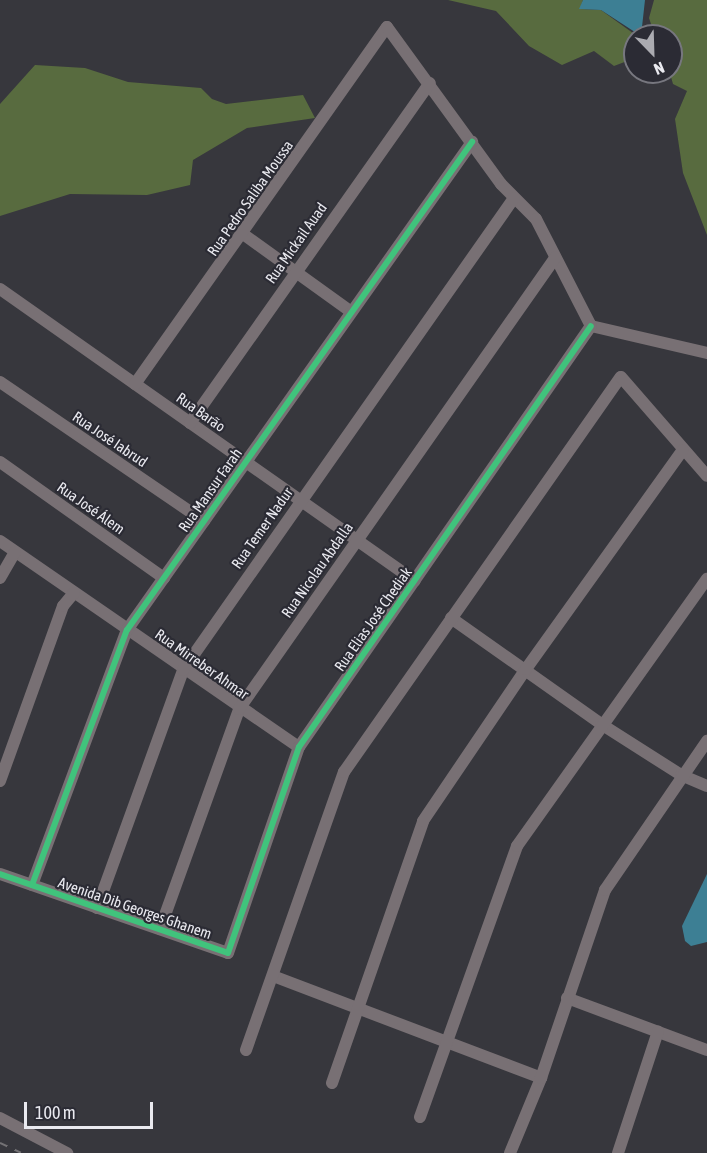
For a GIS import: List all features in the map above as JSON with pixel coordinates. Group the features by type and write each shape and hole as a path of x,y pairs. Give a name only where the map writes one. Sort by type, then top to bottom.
{"street":[{"name":"Rua Pedro Saliba Moussa","path":"135,384 387,27 430,82"},
{"path":"430,82 514,198 536,219 591,326 707,353"},
{"name":"Rua Mickail Auad","path":"190,423 294,271 430,82"},
{"name":"Rua Mansur Farah","path":"32,885 127,630 350,311 472,142"},
{"name":"Rua Temer Nadur","path":"97,908 183,670 300,500 514,198"},
{"path":"243,234 350,311"},
{"name":"Rua Nicolau Abdalla","path":"160,929 239,709 555,258"},
{"name":"Rua Barão","path":"0,289 414,581"},
{"name":"Rua Elias José Chediak","path":"228,953 298,747 591,326"},
{"path":"246,1050 344,772 621,378 707,476"},
{"name":"Rua José Iabrud","path":"0,382 204,520"},
{"path":"332,1083 355,1009 423,821 526,669 683,450"},
{"name":"Rua José Álem","path":"0,462 164,578"},
{"name":"Rua Mirreber Ahmar","path":"0,542 239,709 298,747"},
{"path":"0,578 15,552"},
{"path":"420,1117 517,846 601,724 707,579"},
{"path":"0,781 63,606 74,593"},
{"path":"451,618 601,724 681,775 707,786"},
{"path":"510,1153 541,1078 605,890 681,775 707,741"},
{"name":"Avenida Dib Georges Ghanem","path":"0,874 228,953"},
{"path":"273,976 541,1078"},
{"path":"567,998 707,1050"},
{"path":"618,1153 658,1031"},
{"path":"0,1118 67,1153"}],"green space":[{"path":"448,0 583,0 580,9 601,10 623,26 623,63 614,66 594,51 562,65 529,46 496,11"},
{"path":"654,0 707,0 707,235 683,173 675,119 687,91 673,84 683,84 683,24 651,24 649,18"},
{"path":"35,65 85,68 128,82 201,88 212,99 226,104 303,95 315,118 247,128 193,160 190,185 147,195 70,194 0,216 0,104"}],"water":[{"path":"583,0 645,0 642,24 623,24 601,10 579,9"},
{"path":"707,874 707,942 691,946 685,941 682,926"}],"railway":[{"path":"0,1143 21,1153"}],"cycle path":[{"path":"32,885 127,630 472,142"},
{"path":"0,874 228,953 299,747 591,326"}]}
